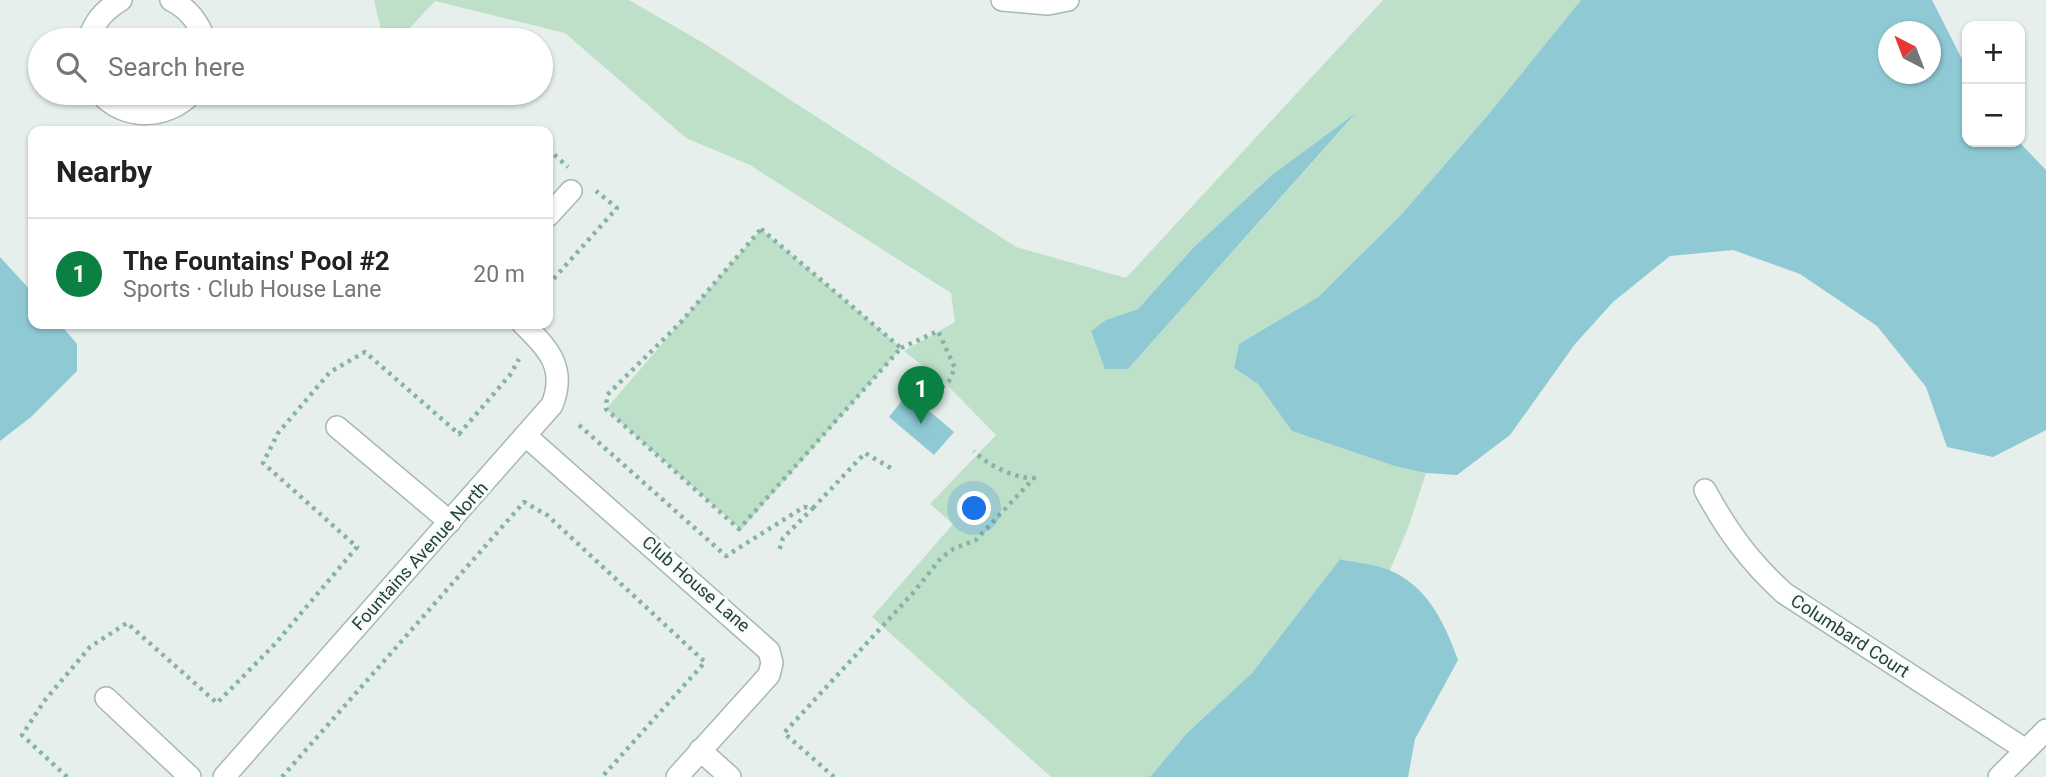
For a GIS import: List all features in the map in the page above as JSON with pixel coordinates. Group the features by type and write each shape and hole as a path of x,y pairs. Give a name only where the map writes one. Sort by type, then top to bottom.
{"street":[{"path":"171,0 183,6 200,28"},
{"path":"1002,0 1048,4 1068,0"},
{"path":"92,28 109,3"},
{"path":"115,105 136,114 155,114 178,105"},
{"path":"553,211 571,191"},
{"name":"Fountains Avenue North","path":"223,777 552,405 558,391 558,370 550,351 528,329"},
{"path":"337,427 450,522"},
{"name":"Club House Lane","path":"526,436 769,650 772,663 769,675 677,777"},
{"name":"Columbard Court","path":"1706,490 1726,529 1752,564 1784,593 2026,750"},
{"path":"106,698 190,777"},
{"path":"1999,777 2046,730"},
{"path":"700,750 730,777"}],"path":[{"path":"901,348 761,229 681,322 607,395 606,409 739,529 901,348 938,331 955,368 949,382 938,391"},
{"path":"67,777 22,735 45,700 90,647 127,623 218,703 275,644 357,547 263,463 278,433 330,372 365,352 459,435 510,375"},
{"path":"579,425 726,556 804,507 813,508"},
{"path":"834,777 784,733 913,593 935,564 953,549 976,540 1034,478 1026,478 1002,469 974,452"},
{"path":"779,551 783,538 865,453 894,470"},
{"path":"282,777 524,502 547,515 705,662 602,777"}],"green space":[{"path":"374,0 629,0 705,44 1016,247 1126,278 1383,0 1581,0 1488,115 1400,216 1318,297 1239,344 1234,368 1258,384 1292,431 1426,473 1408,528 1390,570 1340,559 1252,673 1187,733 1150,777 1051,777 872,617 953,524 930,504 996,435 948,386 904,351 955,322 951,293 750,165 686,138 565,33 435,1 410,28 381,28","holes":["1353,116 1128,369 1106,320 1138,309 1193,248 1272,175"]},
{"path":"761,229 901,348 741,530 606,409"}],"water":[{"path":"1581,0 1932,0 1962,59 1962,147 2024,147 2046,170 2046,430 1993,457 1947,447 1926,387 1877,326 1800,274 1733,250 1670,256 1613,302 1575,344 1510,435 1457,475 1426,473 1395,466 1292,431 1258,384 1234,368 1239,344 1318,297 1400,216 1488,115"},
{"path":"1356,113 1128,369 1105,369 1091,331 1106,320 1138,309 1193,248 1272,175"},
{"path":"0,257 28,288 28,329 64,329 77,344 77,371 31,417 0,441"},
{"path":"908,393 954,432 934,455 889,417"},
{"path":"1340,559 1389,570 1414,586 1425,596 1441,620 1458,660 1415,739 1408,777 1150,777 1187,733 1252,673"}],"place":[{"name":"The Fountains' Pool #2","path":"921,424"}]}
